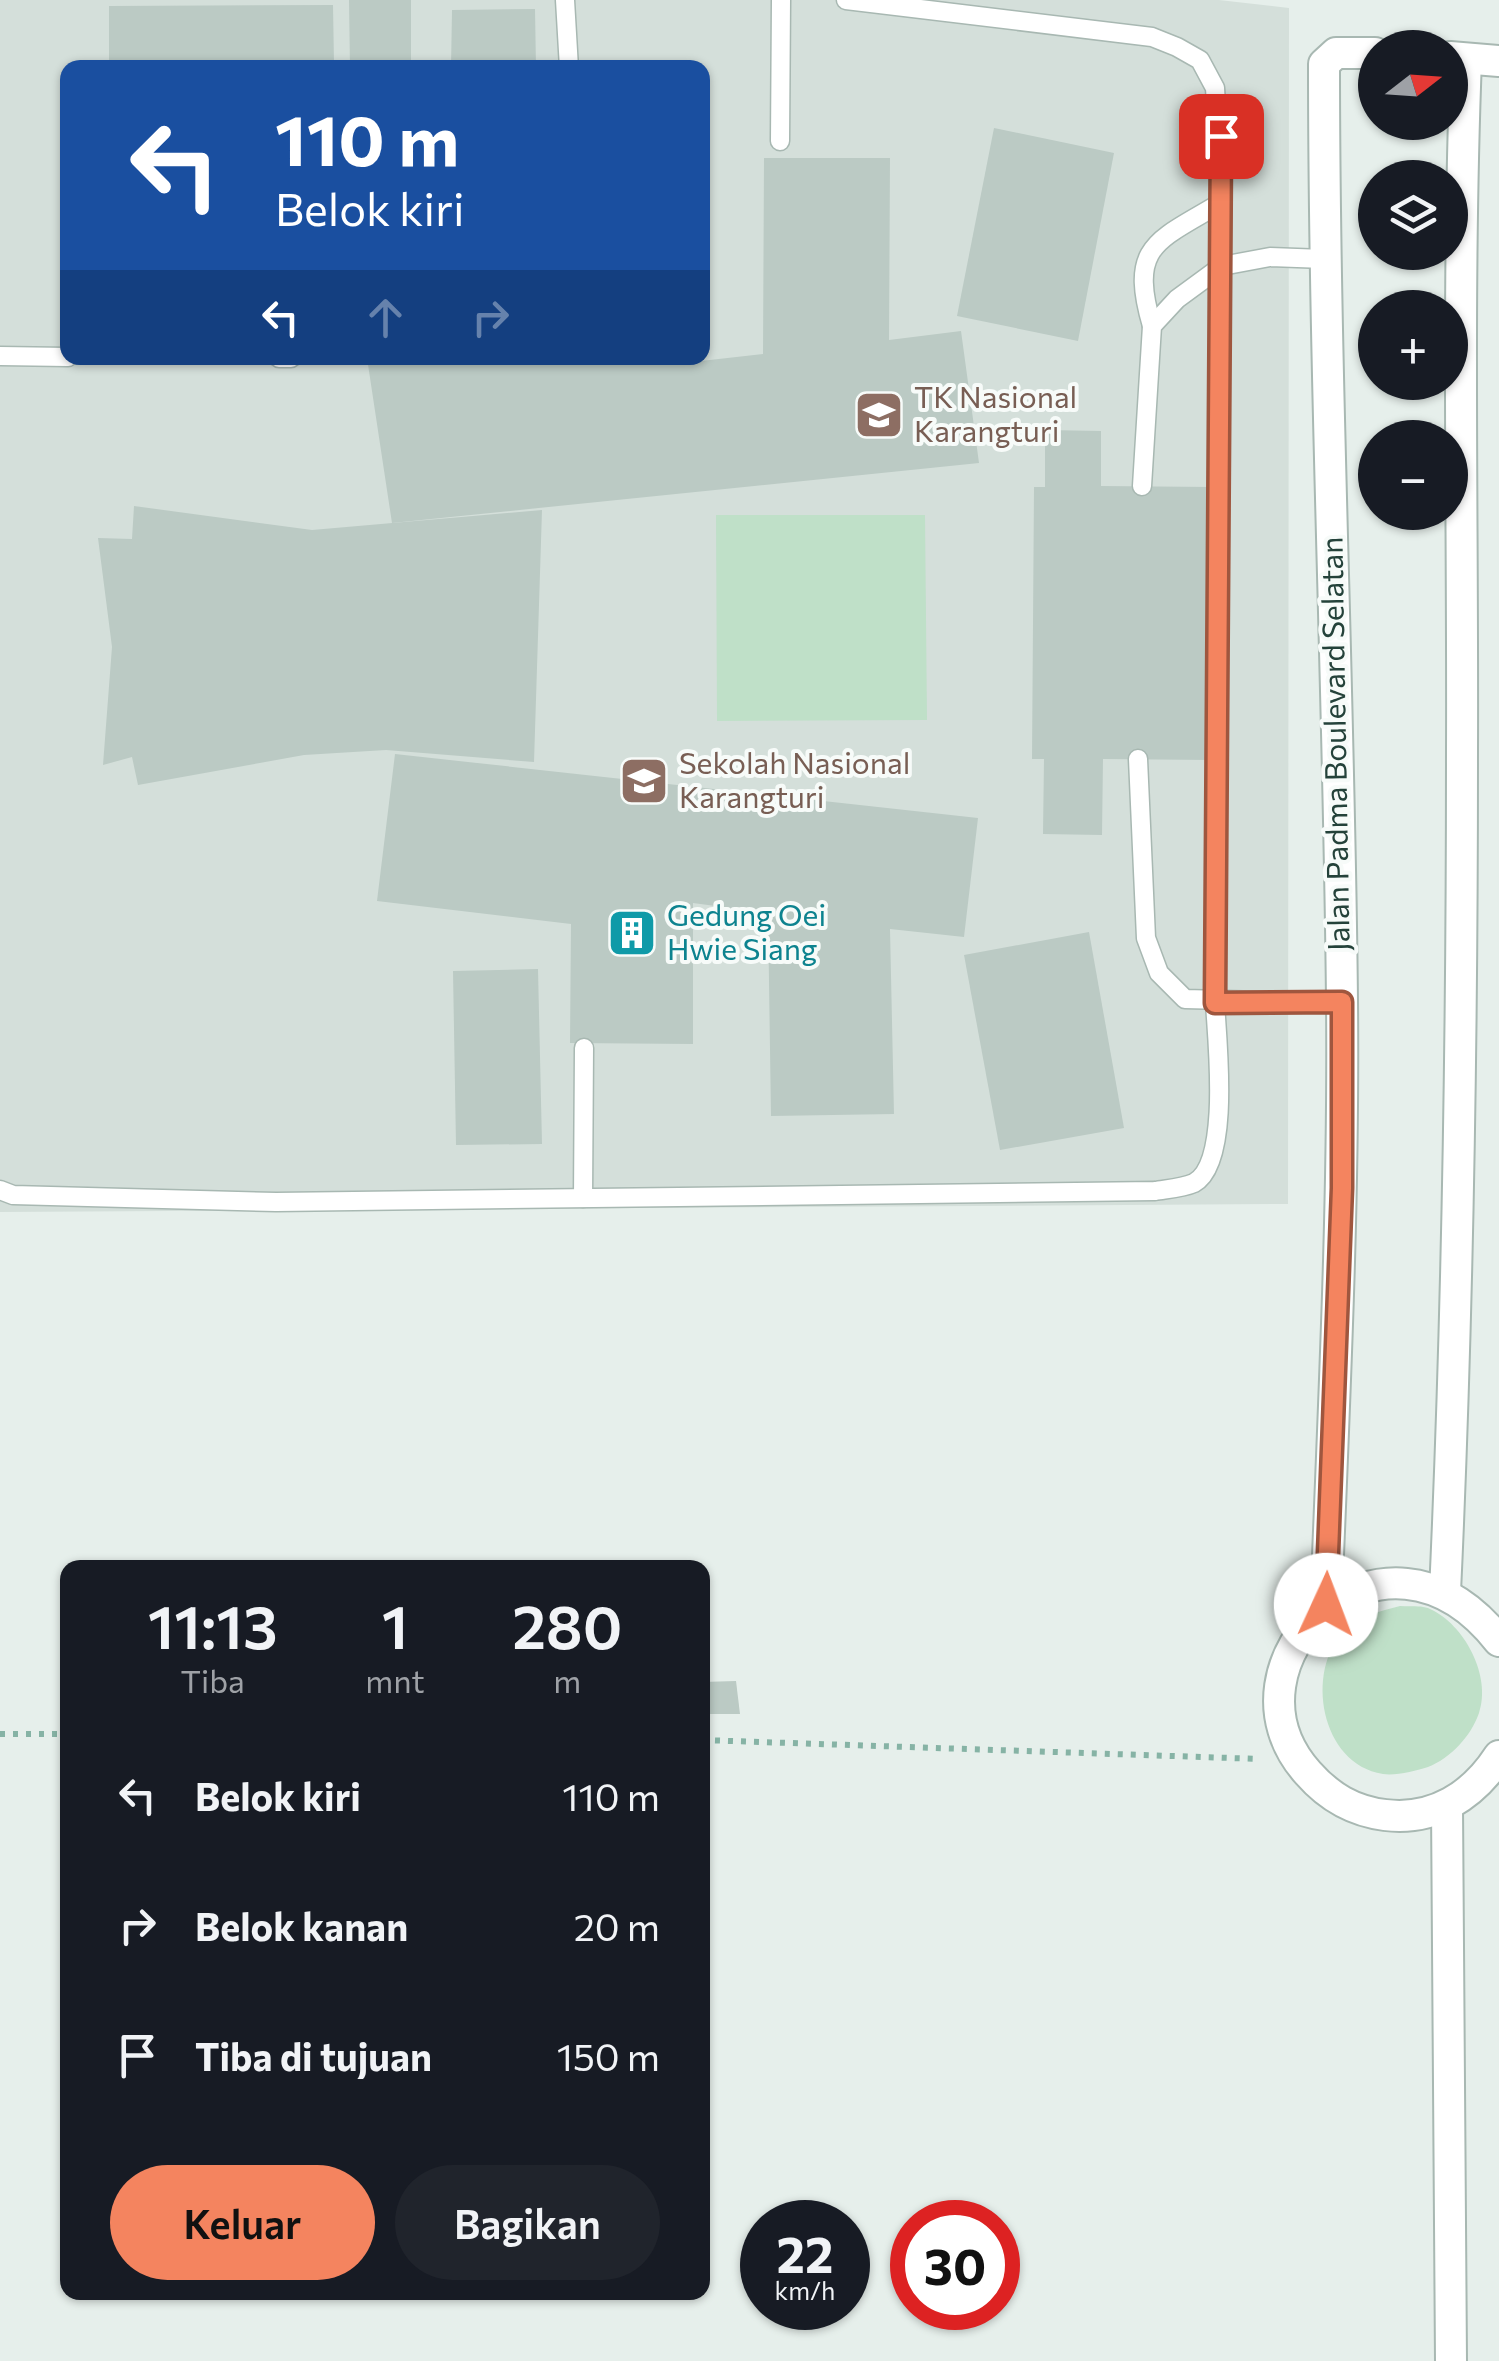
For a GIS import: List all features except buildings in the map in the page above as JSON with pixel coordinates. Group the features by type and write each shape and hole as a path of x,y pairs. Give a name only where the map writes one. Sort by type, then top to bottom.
{"street":[{"name":"Jalan Padma Boulevard Selatan","path":"1326,1605 1342,1188 1342,1002 1324,259 1350,56"},
{"path":"1468,59 1499,61"},
{"path":"1445,1592 1456,1353 1462,753 1459,140"},
{"path":"1499,1641 1477,1613 1445,1592 1405,1582 1363,1586 1326,1605 1298,1637 1282,1677 1282,1720 1296,1760 1325,1792 1363,1812 1406,1817 1447,1806 1482,1782 1499,1756"},
{"path":"1447,1806 1451,2361"}],"lane":[{"path":"565,0 569,60"},
{"path":"780,141 781,0"},
{"path":"0,1190 276,1202 1156,1192 1194,1183 1210,1166 1219,1102 1215,1003 1222,202 1215,88 1200,60 1152,36 846,0"},
{"path":"1142,486 1152,326 1142,294 1142,266 1151,250 1222,202"},
{"path":"1152,326 1177,299 1222,266 1270,257 1324,259"},
{"path":"0,356 60,357"},
{"path":"1138,759 1146,938 1159,974 1184,999 1215,1003 1342,1002"},
{"path":"583,1198 584,1048"}],"path":[{"path":"0,1734 60,1734"},
{"path":"710,1740 1296,1760"}],"shaded area":[{"name":"Sekolah Nasional Karangturi","path":"0,0 1219,0 1289,8 1288,1204 0,1212"}],"green space":[{"path":"716,515 925,515 927,720 717,721"},
{"path":"1400,1606 1427,1608 1454,1626 1478,1668 1482,1699 1471,1730 1452,1752 1428,1767 1383,1774 1362,1767 1345,1753 1333,1735 1325,1714 1325,1669 1332,1648 1344,1631 1363,1618"}],"place":[{"name":"TK Nasional Karangturi","path":"879,415"},
{"name":"Sekolah Nasional Karangturi","path":"644,781"},
{"name":"Gedung Oei Hwie Siang","path":"632,933"}],"route":[{"path":"1221,136 1215,1003 1342,1002 1342,1188 1326,1605"}]}
